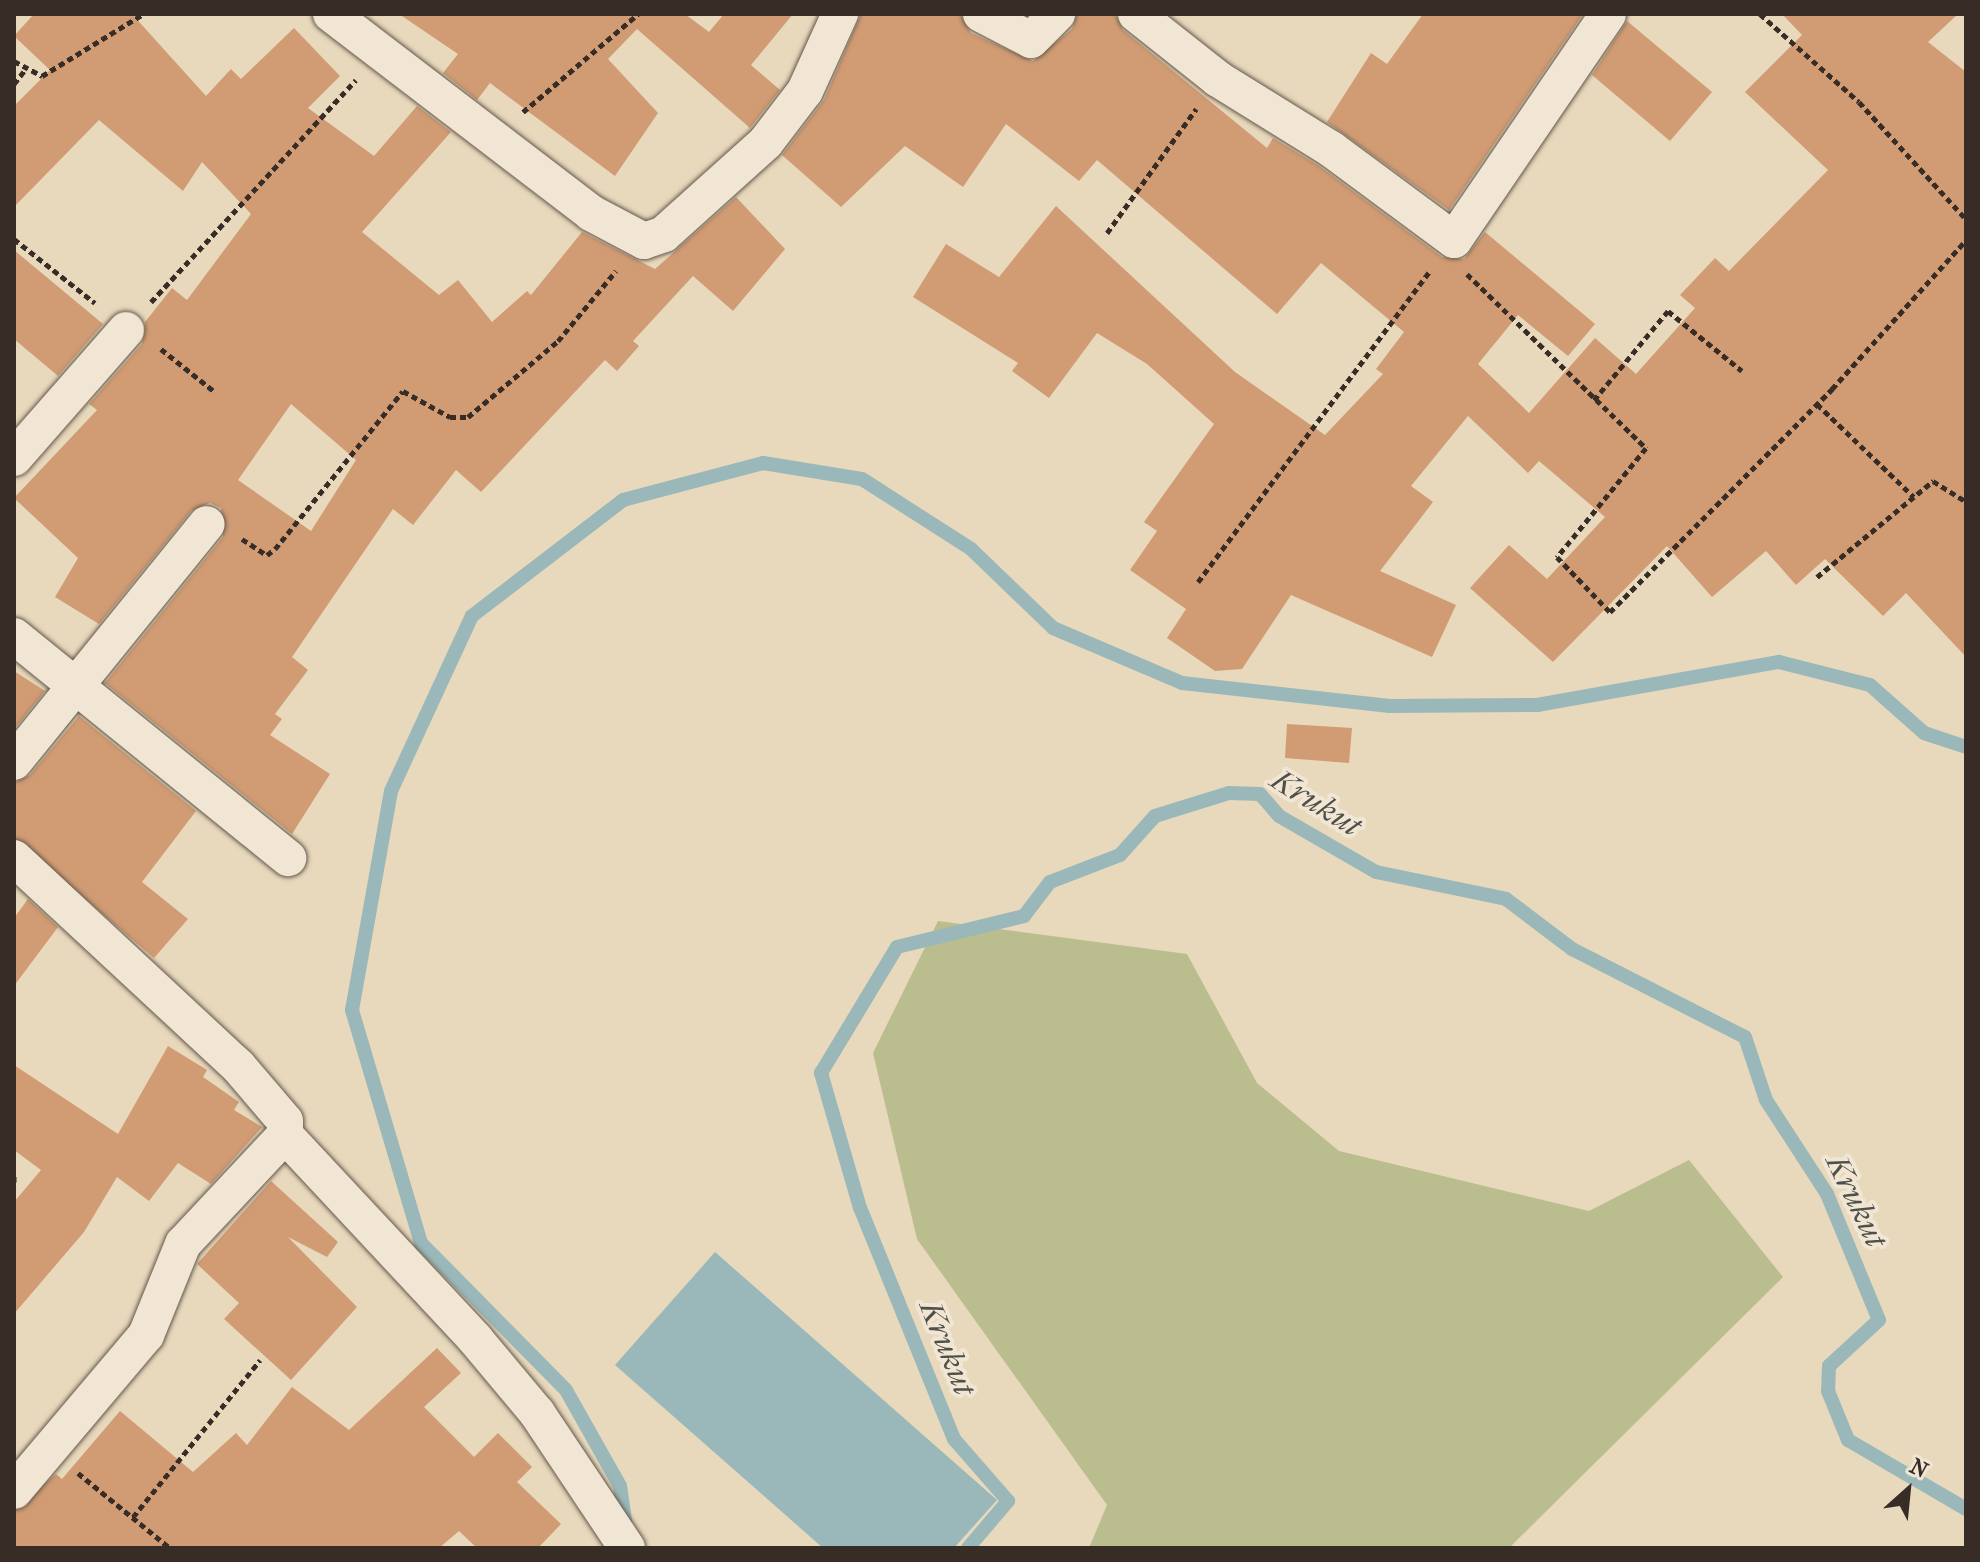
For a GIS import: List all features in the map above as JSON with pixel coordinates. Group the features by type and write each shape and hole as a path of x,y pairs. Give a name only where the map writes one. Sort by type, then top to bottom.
{"street":[{"path":"331,14 379,54 591,213 644,241 664,234 766,142 805,91 840,14"},
{"path":"981,14 1031,40 1057,14"},
{"path":"1136,14 1218,79 1331,149 1454,240 1608,14"},
{"path":"14,458 126,330"},
{"path":"14,762 207,524"},
{"path":"14,636 78,681 288,858"},
{"path":"14,858 238,1066 285,1121 285,1135 476,1340 603,1506 627,1548"},
{"path":"14,1491 146,1335 183,1244 285,1135"}],"path":[{"path":"14,61 25,70 42,76 59,69 143,14"},
{"path":"494,138 638,14"},
{"path":"1760,14 1859,102 1966,219"},
{"path":"126,330 379,54"},
{"path":"14,84 25,70"},
{"path":"1107,233 1218,79"},
{"path":"14,239 126,330 145,336 215,392"},
{"path":"1198,582 1454,240 1475,286 1646,448 1557,557 1610,612 1817,404 1966,240"},
{"path":"207,524 267,555 403,391 450,417 468,417 558,341 644,241"},
{"path":"1594,400 1668,311 1742,371"},
{"path":"1817,404 1914,497"},
{"path":"1817,577 1933,481 1966,501"},
{"path":"133,1517 260,1360"},
{"path":"50,1450 170,1548"}],"green space":[{"path":"938,921 1187,954 1257,1083 1339,1151 1589,1211 1689,1160 1783,1277 1509,1548 1089,1548 1107,1505 917,1239 873,1053"}],"water":[{"path":"715,1252 997,1500 954,1548 823,1548 615,1365"}],"building":[{"path":"34,14 132,14 206,96 231,69 241,79 294,28 340,76 308,108 374,156 417,106 451,132 362,232 439,295 458,280 492,322 527,291 531,295 582,232 655,269 736,197 785,249 733,311 693,276 633,341 639,346 617,371 605,360 481,492 456,470 413,525 393,509 292,657 308,670 275,714 282,719 270,735 330,774 292,834 105,683 223,537 221,508 210,503 191,511 99,624 55,597 78,558 14,498 97,410 89,404 142,344 145,322 172,288 187,300 251,214 202,162 183,191 99,120 14,207 14,106 50,70 14,36","holes":["291,404 356,460 311,531 238,480"]},
{"path":"399,14 685,14 709,32 724,14 793,14 751,65 780,90 750,128 637,29 608,59 658,113 615,176 490,83 477,100 443,73 458,54"},
{"path":"861,14 960,14 971,33 1033,61 1072,29 1077,14 1115,14 1123,30 1267,148 1273,138 1319,166 1442,257 1464,259 1485,232 1595,324 1568,356 1518,315 1478,364 1529,413 1595,338 1636,374 1695,308 1680,295 1715,258 1729,271 1828,170 1745,92 1802,35 1782,14 1958,14 1928,42 1966,72 1966,657 1906,593 1883,616 1825,559 1796,585 1766,551 1712,597 1667,546 1553,662 1470,588 1509,545 1547,579 1605,517 1539,461 1528,473 1468,416 1411,486 1433,502 1380,571 1456,605 1432,657 1291,595 1242,669 1215,671 1167,638 1186,609 1130,570 1157,531 1144,522 1214,424 1147,364 1097,333 1049,398 1012,371 1018,363 913,297 946,244 999,277 1056,206 1235,372 1325,435 1383,374 1376,369 1404,332 1321,263 1277,314 1097,160 1079,181 1006,124 963,187 905,146 841,207 782,155 824,100"},
{"path":"1423,14 1583,14 1449,210 1327,122 1371,53 1387,64"},
{"path":"1627,21 1712,92 1670,141 1592,75"},
{"path":"14,250 103,324 58,376 14,339"},
{"path":"14,671 45,691 15,728 14,728"},
{"path":"79,716 196,811 142,882 188,919 154,958 14,838 14,783 30,775"},
{"path":"1287,724 1352,728 1349,763 1285,758"},
{"path":"28,899 58,927 14,986 14,918"},
{"path":"168,1046 207,1070 203,1077 239,1102 234,1110 262,1127 211,1184 178,1163 149,1201 117,1177 84,1232 14,1314 14,1202 41,1170 14,1150 14,1065 118,1134"},
{"path":"271,1181 338,1242 327,1257 288,1237 357,1307 291,1380 224,1319 239,1303 197,1264"},
{"path":"437,1348 461,1373 424,1407 474,1457 498,1433 532,1467 517,1482 561,1524 538,1548 477,1548 459,1531 439,1548 14,1548 14,1511 56,1474 62,1479 120,1411 193,1472 236,1433 247,1445 292,1387 349,1430"}],"waterway":[{"path":"626,1527 620,1486 566,1390 421,1243 352,1010 391,791 472,616 623,500 763,463 862,479 971,549 1053,628 1182,683 1390,706 1537,705 1779,662 1870,685 1924,733 1966,747"},
{"name":"Krukut","path":"968,1548 1008,1501 954,1439 860,1208 821,1073 897,947 1024,916 1050,882 1120,855 1155,816 1229,793 1260,794 1279,816 1376,872 1506,899 1572,949 1745,1037 1766,1100 1827,1194 1879,1320 1829,1366 1828,1391 1848,1440 1966,1509"}]}
